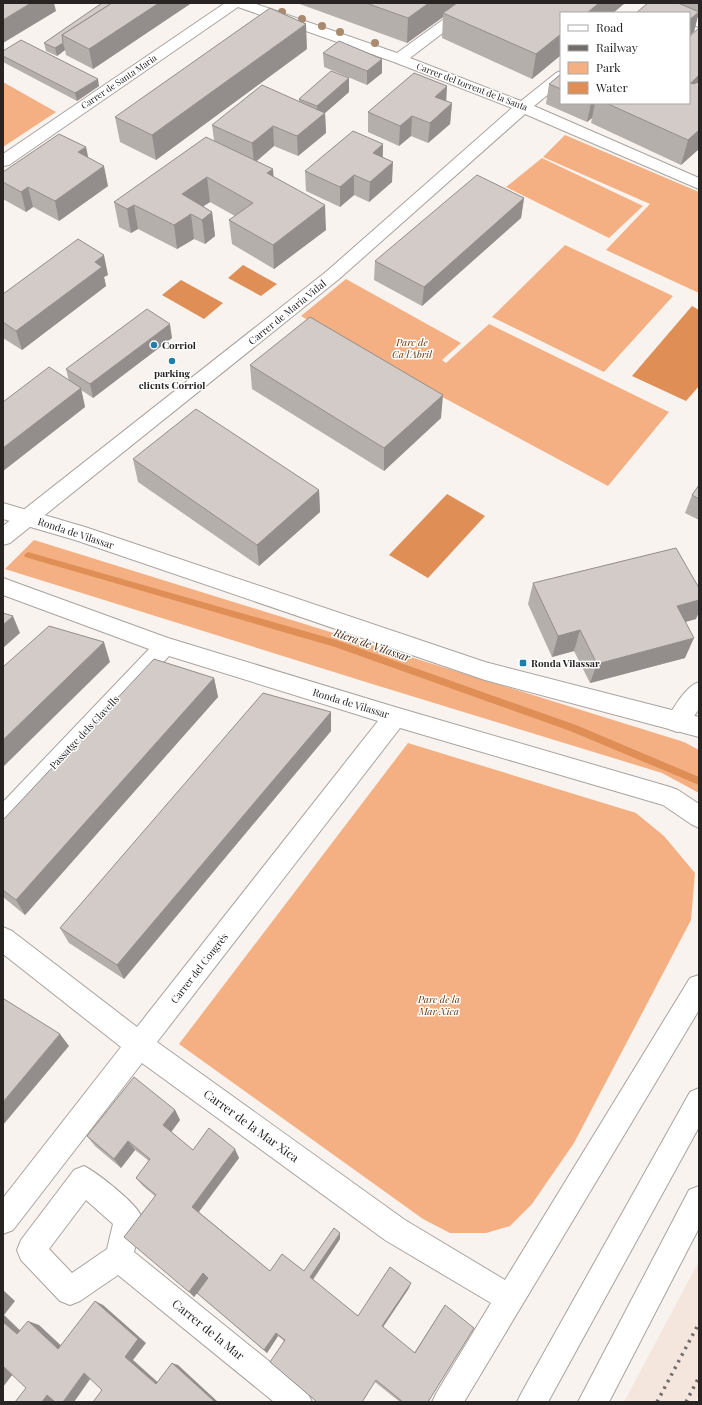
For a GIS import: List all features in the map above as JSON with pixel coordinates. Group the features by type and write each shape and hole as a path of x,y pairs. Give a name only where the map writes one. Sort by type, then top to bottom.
{"street":[{"name":"Carrer de Santa Maria","path":"3,161 235,3"},
{"name":"Carrer del torrent de la Santa","path":"239,3 399,59 523,107 696,179"},
{"path":"399,59 475,3"},
{"name":"Carrer de Maria Vidal","path":"3,537 333,275 523,107 560,77"},
{"name":"Ronda de Vilassar","path":"3,512 86,536 485,671 699,727"},
{"name":"Ronda de Vilassar","path":"3,586 165,646 395,717 670,797 699,817"},
{"name":"Passatge dels Clavells","path":"3,818 165,646"},
{"path":"677,722 699,691"},
{"name":"Carrer del Congrés","path":"3,1220 395,717"},
{"name":"Carrer de la Mar Xica","path":"3,939 139,1045 395,1230 510,1299"},
{"path":"447,1402 699,987"},
{"path":"532,1402 699,1101"},
{"path":"593,1402 699,1200"},
{"name":"Carrer de la Mar","path":"119,1258 298,1402"}],"shaded area":[{"path":"699,1261 699,1395 695,1402 624,1402"}],"green space":[{"path":"3,82 56,112 3,147"},
{"path":"565,135 699,192 699,293 606,250 650,204 543,157"},
{"path":"542,158 643,206 609,238 506,187"},
{"path":"565,245 673,296 604,372 492,317"},
{"name":"Parc de Ca l'Abril","path":"346,279 461,343 442,360 446,363 489,324 669,412 608,486 420,385 301,316"},
{"path":"34,540 684,742 699,750 699,793 662,773 5,569"},
{"name":"Parc de la Mar Xica","path":"408,743 636,813 664,836 695,873 691,920 574,1143 532,1204 510,1226 486,1233 450,1233 423,1219 179,1044"}],"water":[{"path":"243,265 277,284 261,296 228,278"},
{"path":"181,280 223,303 204,319 162,295"},
{"path":"692,306 699,310 699,386 686,401 632,376"},
{"path":"447,494 485,516 428,578 389,555"}],"building":[{"path":"3,3 31,3 3,20"},
{"path":"102,3 112,3 62,35 63,43 55,48 44,43"},
{"path":"112,3 159,3 89,49 62,35"},
{"path":"366,3 429,3 408,18"},
{"path":"457,3 599,3 588,12 560,12 560,35 536,54 443,13"},
{"path":"648,3 678,3 699,12 690,19 690,12 637,12"},
{"path":"270,8 306,24 152,135 115,117"},
{"path":"699,28 699,75 691,83 690,82 690,36"},
{"path":"21,40 98,79 75,93 3,56 3,51"},
{"path":"339,41 382,59 367,71 323,53"},
{"path":"331,71 349,78 317,106 299,99"},
{"path":"414,73 447,86 435,97 452,103 430,123 412,116 400,126 368,112"},
{"path":"560,75 560,89 549,84"},
{"path":"690,82 693,84 699,82 699,130 688,140 608,104 690,104"},
{"path":"262,85 325,113 297,136 273,126 252,143 212,125"},
{"path":"353,131 383,144 373,153 393,162 370,182 354,175 340,187 305,171"},
{"path":"59,134 86,147 78,152 104,166 55,201 28,187 21,192 3,182 3,172"},
{"path":"206,137 273,169 267,173 325,205 273,245 229,220 253,203 207,177 182,194 212,212 202,220 191,214 174,225 134,205 127,209 114,202"},
{"path":"477,175 524,198 424,287 375,261"},
{"path":"78,239 104,255 95,262 102,267 16,331 3,322 3,294"},
{"path":"147,309 170,324 90,384 66,369"},
{"path":"310,317 443,395 384,448 250,365"},
{"path":"49,367 81,388 3,448 3,402"},
{"path":"196,409 319,490 257,545 133,459"},
{"path":"699,485 699,499 692,495"},
{"path":"676,548 699,588 699,600 677,606 694,638 597,664 580,630 558,636 533,583"},
{"path":"3,613 13,616 3,625"},
{"path":"49,626 104,642 3,740 3,667"},
{"path":"154,659 214,678 16,900 3,890 3,820"},
{"path":"263,693 331,712 117,965 60,928"},
{"path":"4,999 60,1034 3,1102 3,1001"},
{"path":"134,1077 175,1110 163,1125 193,1150 209,1128 235,1149 192,1207 270,1271 282,1254 304,1271 334,1228 340,1233 310,1277 358,1316 390,1267 411,1283 382,1326 415,1353 445,1305 474,1328 428,1402 403,1402 376,1380 362,1402 317,1402 270,1362 285,1340 276,1333 264,1350 197,1293 208,1278 203,1273 189,1292 124,1237 156,1195 136,1178 150,1159 128,1141 114,1159 87,1136"},
{"path":"95,1301 138,1339 125,1357 156,1384 172,1363 215,1402 93,1402 102,1390 84,1373 63,1402 55,1402 47,1395 42,1402 15,1402 26,1388 4,1367 3,1369 3,1322 17,1334 28,1321 58,1349"}],"waterway":[{"name":"Riera de Vilassar","path":"28,555 336,644 573,728 699,781"}],"railway":[{"path":"657,1402 699,1323"},
{"path":"686,1402 699,1377"}],"place":[{"name":"Corriol","path":"154,345"},
{"name":"parking clients Corriol","path":"172,361"},
{"name":"Ronda Vilassar","path":"523,663"}]}
